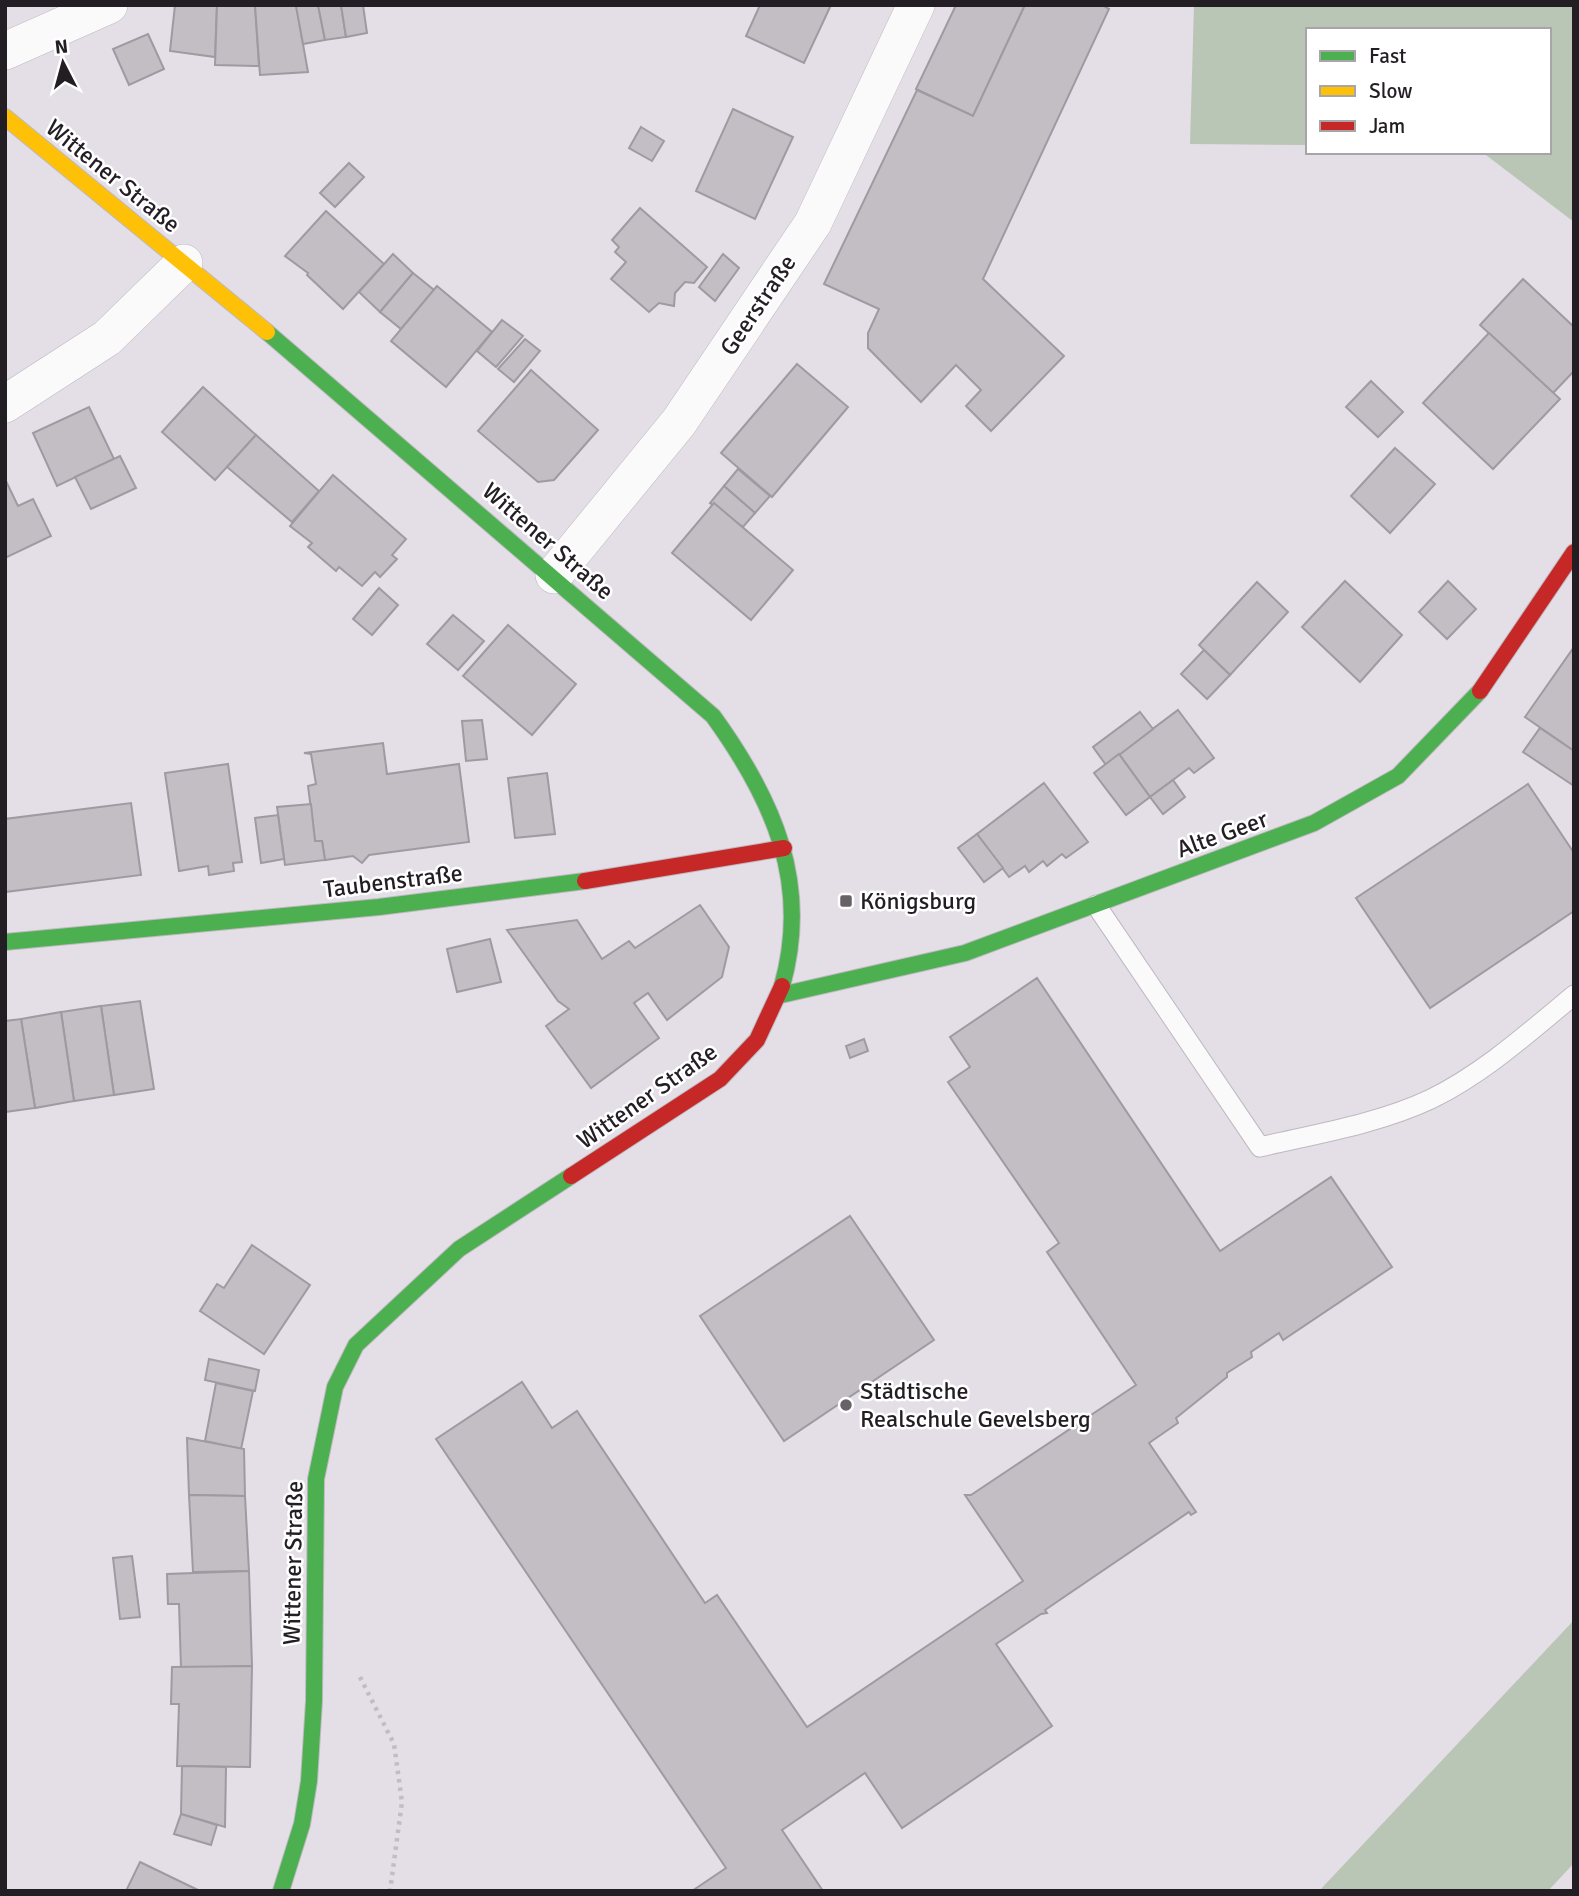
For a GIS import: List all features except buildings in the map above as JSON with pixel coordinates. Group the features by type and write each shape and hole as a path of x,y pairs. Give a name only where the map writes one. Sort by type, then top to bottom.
{"main road":[{"name":"Wittener Straße","path":"5,117 554,576 713,716 742,752 764,797 784,848 795,902 793,947 781,995 756,1042 720,1079 459,1249 356,1345 335,1387 316,1479 314,1701 309,1781 302,1824 281,1891"},
{"name":"Alte Geer","path":"781,995 965,954 1314,823 1398,776 1483,688 1574,552"},
{"name":"Taubenstraße","path":"5,942 379,907 609,878 784,848"}],"street":[{"path":"5,51 109,5"},
{"name":"Geerstraße","path":"554,576 679,422 813,223 916,5"},
{"path":"5,404 107,338 184,264"}],"lane":[{"path":"1096,905 1260,1147 1343,1128 1429,1100 1494,1062 1574,995"}],"path":[{"path":"355,1671 394,1744 402,1802 390,1891"}],"green space":[{"path":"1194,5 1574,5 1574,222 1485,154 1551,154 1551,28 1306,28 1306,145 1190,144"},
{"path":"1574,1620 1574,1863 1548,1891 1319,1891"}],"traffic: fast":[{"path":"267,332 713,716 753,779 781,844 789,877 792,912 790,948 782,986"},
{"path":"781,995 965,953 1314,823 1398,776 1480,691"},
{"path":"5,942 379,907 585,881"},
{"path":"281,1891 302,1824 309,1781 314,1701 316,1479 335,1387 356,1345 459,1249 571,1176"}],"traffic: slow":[{"path":"5,117 267,332"}],"traffic: jam":[{"path":"1480,691 1574,552"},
{"path":"585,881 784,848"},
{"path":"571,1176 720,1079 757,1040 782,986"}],"place":[{"name":"Königsburg","path":"846,901"},
{"name":"Städtische Realschule Gevelsberg","path":"846,1405"}]}
